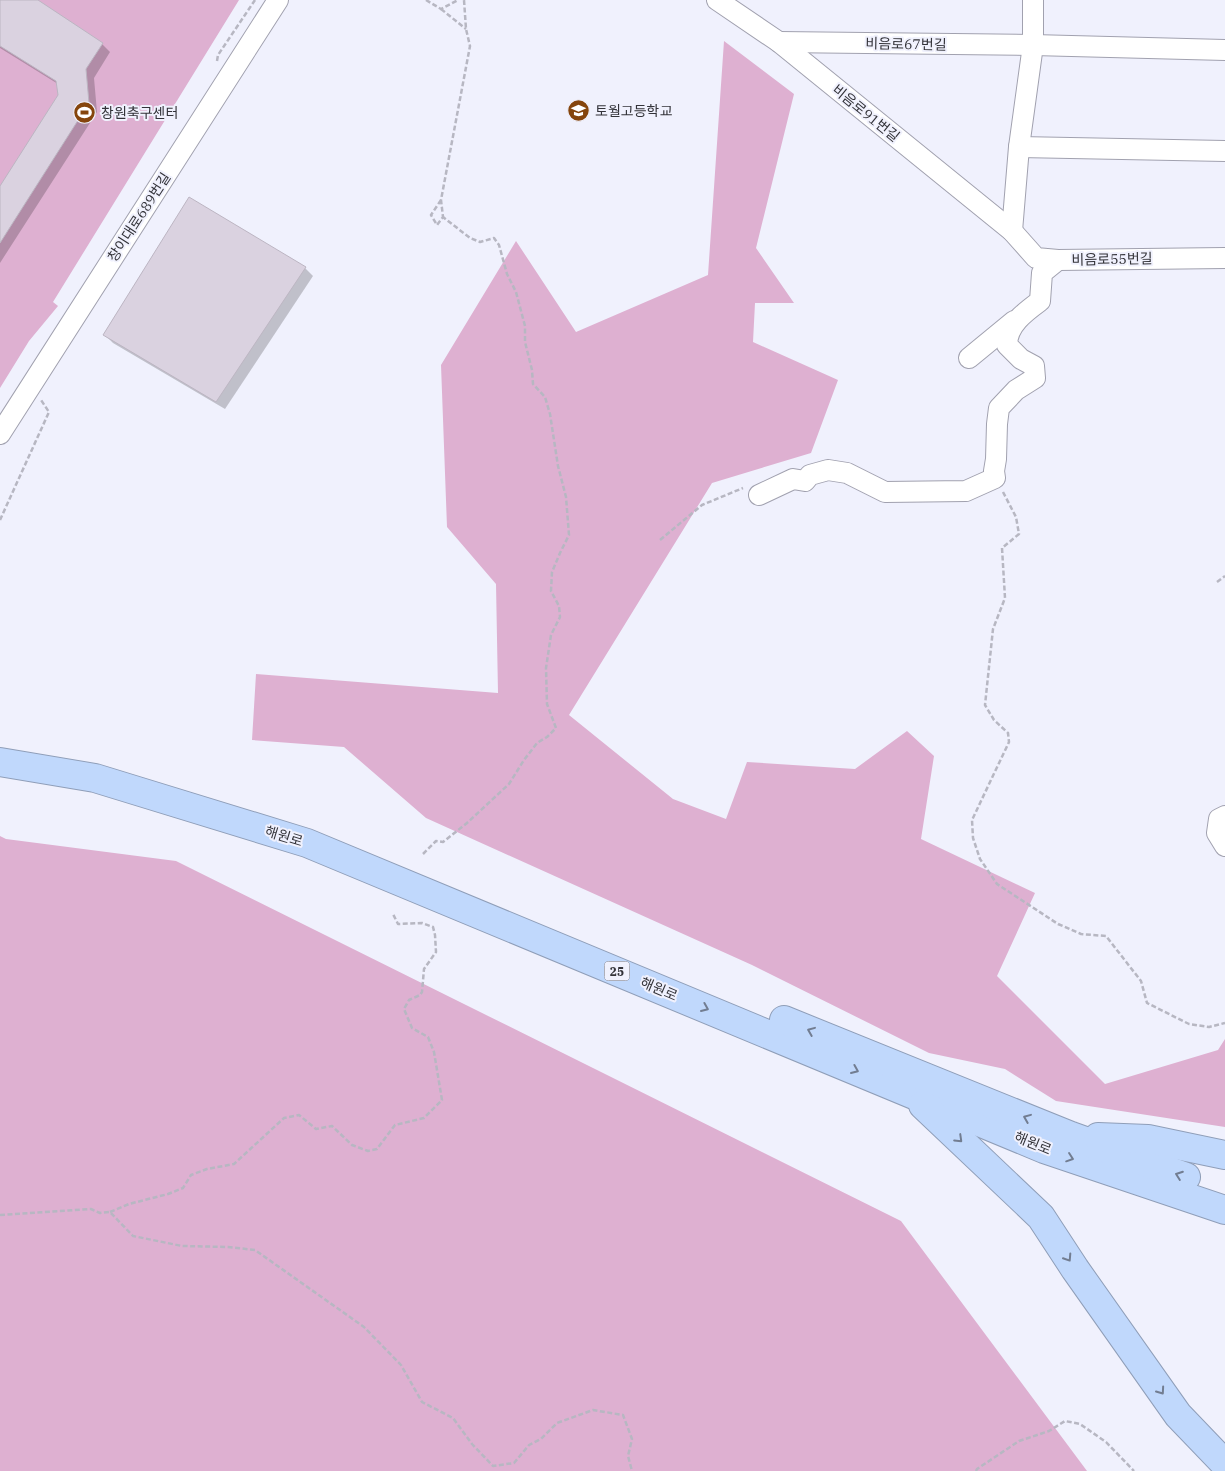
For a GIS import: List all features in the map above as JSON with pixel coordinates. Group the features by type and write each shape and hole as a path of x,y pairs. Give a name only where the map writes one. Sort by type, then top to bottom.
{"highway":[{"name":"해원로","path":"0,744 80,759 184,788 319,832 1071,1136 1225,1191"},
{"name":"해원로","path":"0,762 95,778 307,843 1044,1149 1225,1210"},
{"path":"911,1093 1041,1217 1075,1269 1178,1415 1225,1464"},
{"path":"1071,1136 1148,1139 1225,1155"}],"street":[{"name":"창이대로689번길","path":"0,434 278,0"},
{"name":"비음로91번길","path":"717,0 779,42 1012,231"},
{"path":"1012,231 1019,147 1033,45 1033,0"},
{"name":"비음로67번길","path":"779,42 1033,45"},
{"path":"1033,45 1225,50"},
{"path":"1019,147 1225,151"},
{"name":"비음로55번길","path":"1012,231 1036,258 1058,260 1225,258"},
{"path":"969,358 1040,301 1042,273 1058,260"},
{"path":"751,491 793,479 805,481 810,474 828,470 847,473 885,492 966,491 995,478 999,408 1016,390 1035,378 1034,366 1021,359 1008,345 1007,335 1021,315"},
{"path":"1225,816 1219,819 1216,833 1225,846"}],"path":[{"path":"426,0 441,8 466,30"},
{"path":"441,8 458,0"},
{"path":"441,200 431,215 437,225 443,217 441,200 470,46 466,30 464,0"},
{"path":"423,854 436,841 443,842 467,823 509,784 537,743 556,728 547,704 546,668 551,636 560,617 559,606 551,591 552,572 569,535 566,497 558,466 550,414 545,397 533,384 532,370 525,342 525,326 516,292 507,274 499,245 494,238 480,242 470,238 443,217"},
{"path":"0,520 49,412 40,399"},
{"path":"660,540 702,505 751,491"},
{"path":"1004,494 1016,517 1020,534 1002,548 1005,598 993,629 984,705 994,720 1008,733 1008,742 972,820 973,838 980,860 997,884 1058,924 1081,934 1106,936 1141,981 1148,1003 1190,1024 1210,1026 1225,1023"},
{"path":"1217,582 1225,576"},
{"path":"0,1215 91,1209 100,1213 110,1212 129,1204 168,1194 182,1188 191,1175 207,1169 234,1164 284,1118 298,1115 316,1129 332,1126 352,1145 368,1151 376,1149 395,1126 424,1118 442,1100 434,1052 428,1037 412,1028 404,1009 410,1000 422,992 424,969 436,952 433,927 422,923 398,924 393,914"},
{"path":"110,1212 133,1236 182,1246 228,1247 255,1250 364,1327 401,1365 422,1402 453,1418 472,1444 493,1466 514,1463 529,1445 541,1439 557,1423 593,1410 623,1415 632,1439 628,1456 632,1471"},
{"path":"976,1471 1019,1441 1049,1431 1065,1421 1080,1424 1106,1442 1134,1471"}],"shaded area":[{"name":"창원축구센터","path":"0,0 239,0 53,302 58,306 29,341 0,388"},
{"path":"724,41 794,94 756,248 794,303 755,303 753,342 838,380 811,453 712,483 569,715 673,799 726,819 747,762 855,769 907,731 934,756 921,839 1035,893 997,976 1105,1084 1218,1050 1225,1039 1225,1127 1056,1101 1005,1069 929,1053 752,965 426,818 344,747 252,740 256,674 498,693 496,584 447,527 441,365 516,241 576,332 708,275"},
{"path":"0,836 6,839 176,861 901,1221 1087,1471 0,1471"}],"building":[{"name":"창원축구센터","path":"0,0 38,0 103,43 86,69 89,103 0,243 0,186 58,95 56,81 0,46"},
{"path":"189,197 306,267 216,402 103,335"}],"place":[{"name":"토월고등학교","path":"579,111"},
{"name":"창원축구센터","path":"85,113"}]}
